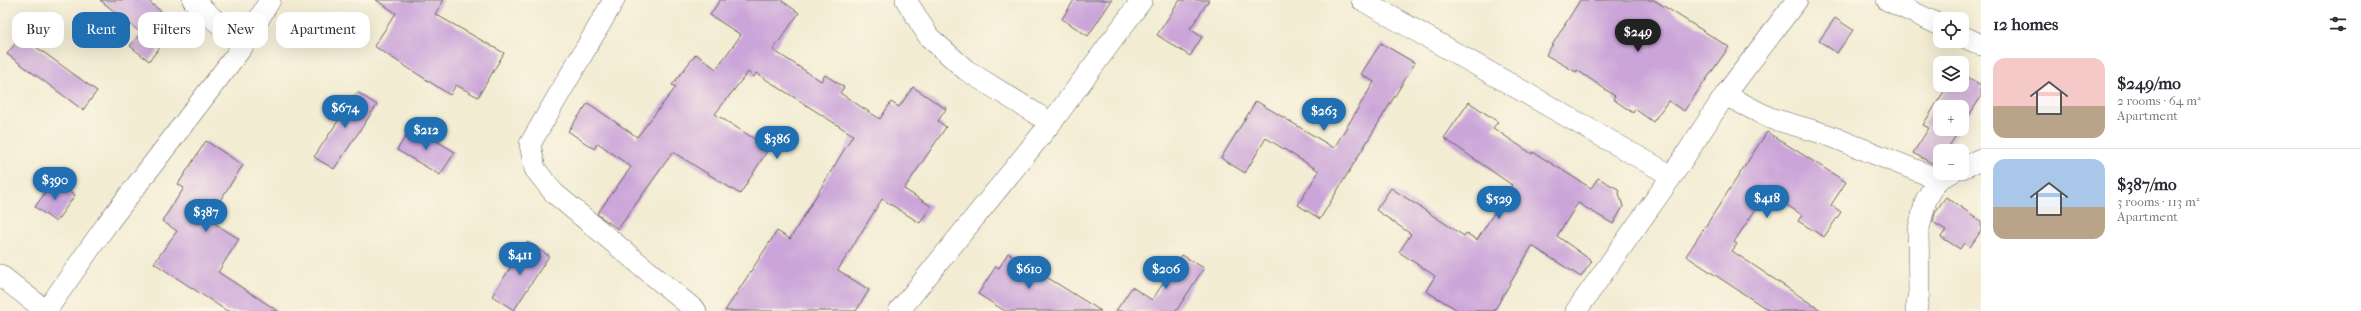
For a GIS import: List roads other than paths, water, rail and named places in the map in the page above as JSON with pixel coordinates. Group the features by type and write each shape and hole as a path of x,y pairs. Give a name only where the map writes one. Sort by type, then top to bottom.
{"street":[{"path":"193,0 213,18"},
{"path":"263,12 270,0"},
{"path":"614,0 530,144 535,169 554,193 696,311"},
{"path":"906,0 929,37 966,70 1051,123"},
{"path":"899,311 1051,123 1142,0"},
{"path":"1362,0 1672,176"},
{"path":"1576,311 1672,176 1726,95 1797,0"},
{"path":"1887,0 1933,22"},
{"path":"1969,39 1981,45"},
{"path":"0,275 46,311 107,224 241,48"},
{"path":"1726,95 1770,118 1825,134 1933,172"},
{"path":"1969,165 1981,160"},
{"path":"1916,311 1919,292 1918,232 1926,200 1942,180"}]}
